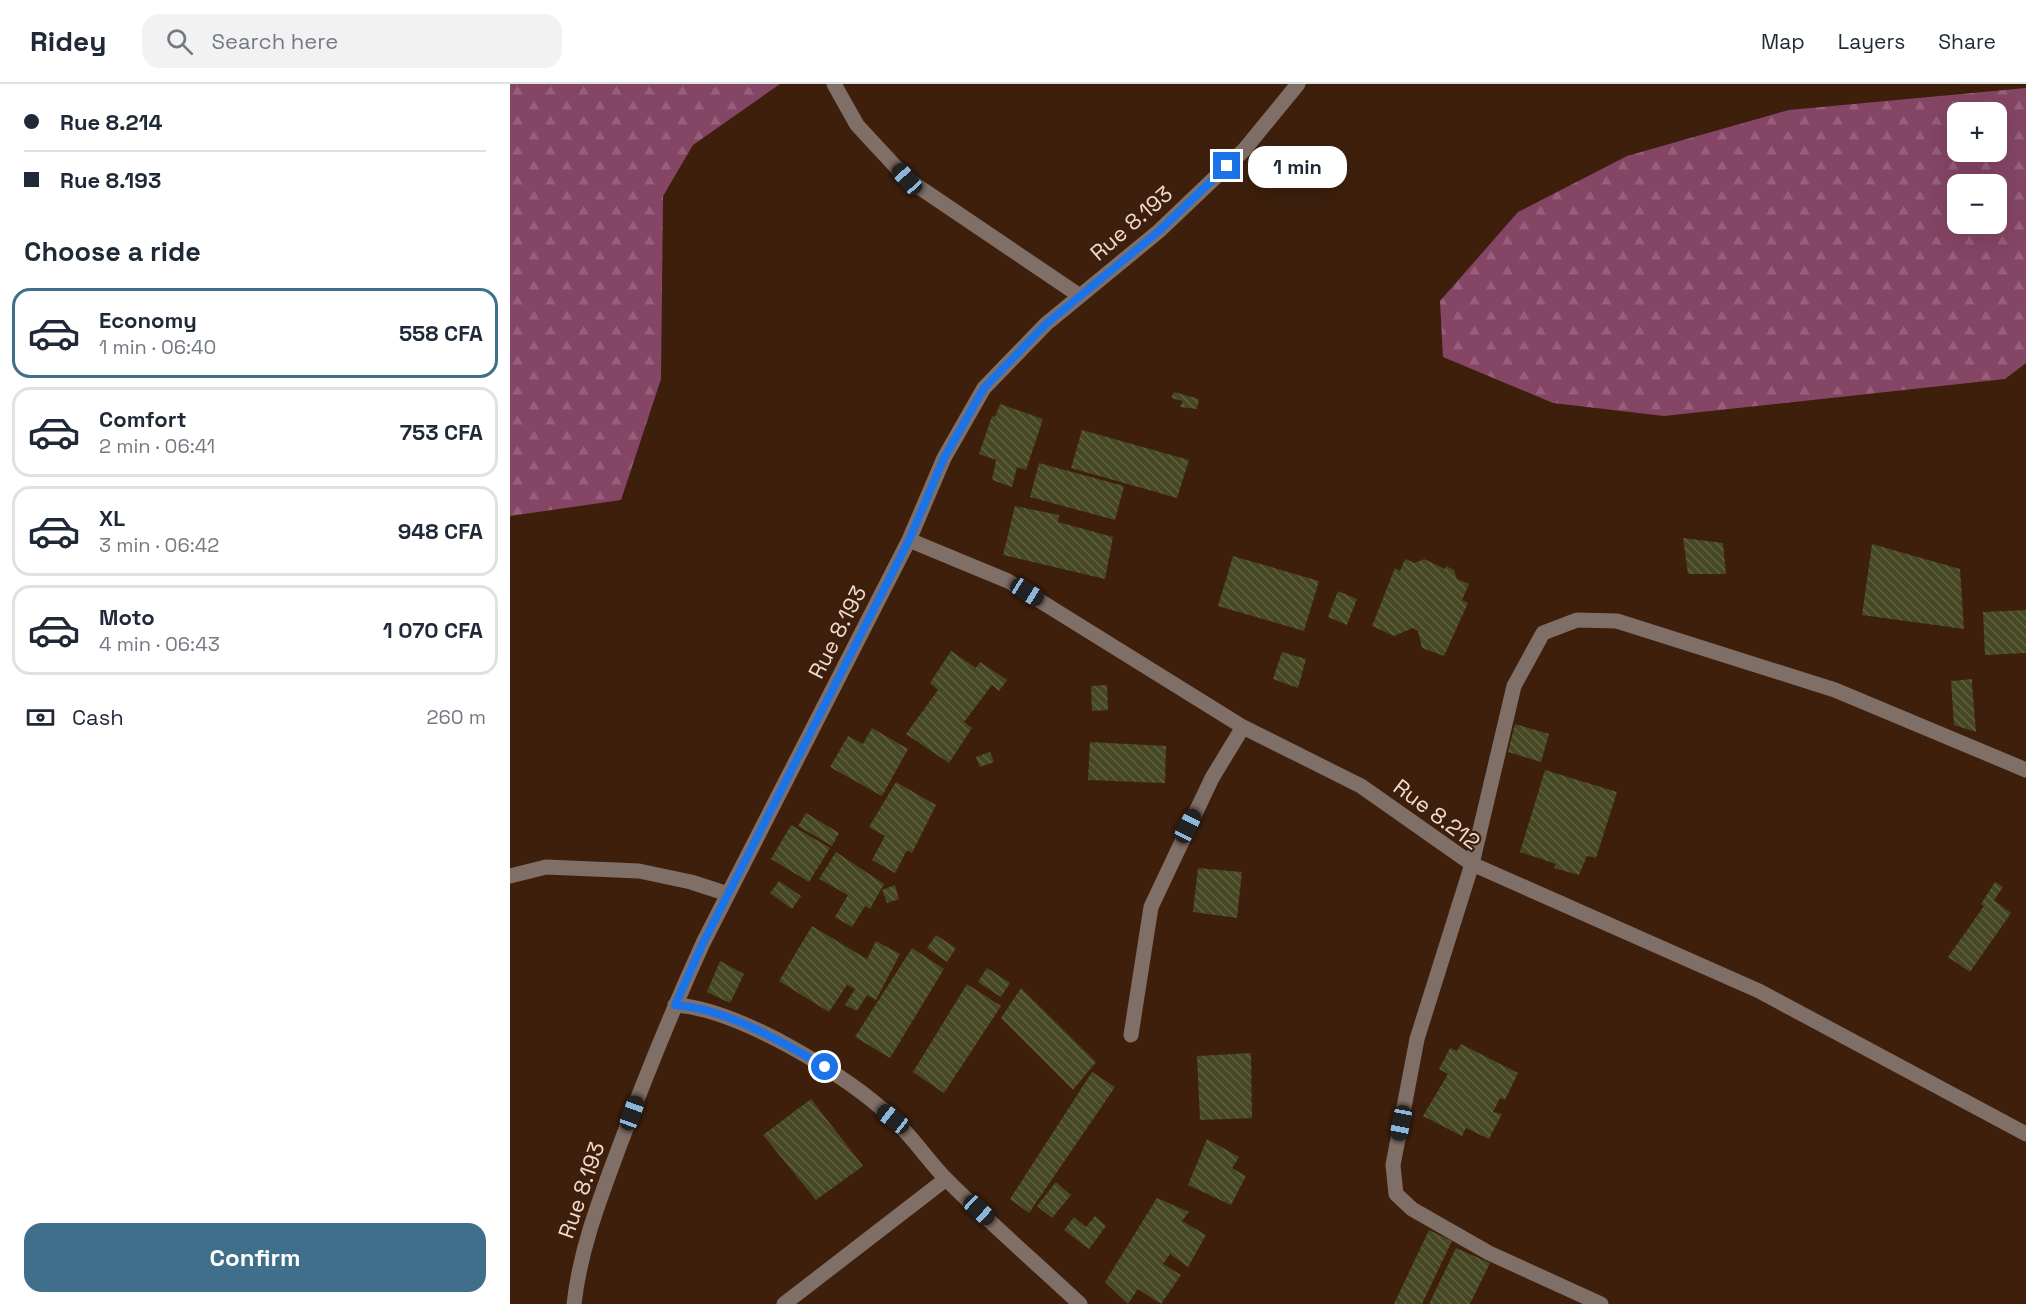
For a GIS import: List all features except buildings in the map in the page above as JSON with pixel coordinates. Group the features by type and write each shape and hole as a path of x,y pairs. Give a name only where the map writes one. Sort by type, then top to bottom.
{"street":[{"path":"834,84 857,124 907,179 1080,296"},
{"name":"Rue 8.193","path":"574,1304 588,1232 646,1073 675,1005 728,894 909,540 944,458 984,388 1046,324 1159,231 1244,150 1298,84"},
{"name":"Rue 8.212","path":"909,540 1008,581 1243,727 1361,786 1472,864 1417,1039 1393,1165 1396,1194 1412,1209 1489,1253 1600,1304"},
{"path":"2026,770 1835,690 1617,621 1577,620 1543,633 1514,686 1472,864 1759,991 2026,1134"},
{"path":"1131,1035 1151,907 1212,778 1243,727"},
{"path":"510,876 546,867 639,871 691,882 728,894"},
{"path":"675,1005 697,1006 753,1029 796,1050 839,1076 893,1119 946,1179 1080,1304"},
{"path":"784,1304 946,1179"}],"green space":[{"path":"510,84 780,84 693,145 663,196 661,379 621,500 510,516"},
{"path":"2026,88 2026,363 2005,379 1664,416 1553,403 1443,357 1440,301 1518,212 1627,156 1789,110"}],"route":[{"path":"825,1067 753,1029 697,1006 675,1005 703,943 909,540 944,458 984,388 1046,324 1159,231 1227,166"}]}
